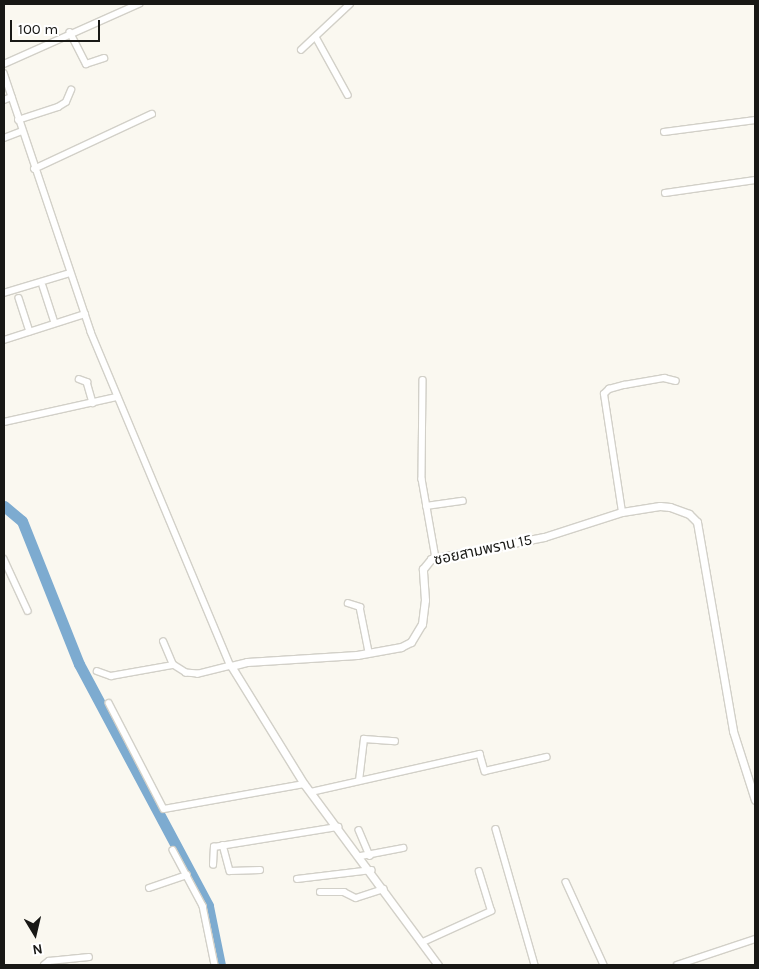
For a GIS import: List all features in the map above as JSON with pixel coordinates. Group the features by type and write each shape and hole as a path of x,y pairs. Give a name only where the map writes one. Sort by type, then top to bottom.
{"street":[{"path":"4,64 70,32 139,4"},
{"path":"301,50 350,4"},
{"path":"70,32 86,64 104,58"},
{"path":"316,37 348,94"},
{"path":"4,73 34,169 85,314 117,397 231,666 304,784 361,856 438,965"},
{"path":"18,120 58,107 66,102 71,90"},
{"path":"4,100 11,97"},
{"path":"34,169 152,114"},
{"path":"664,132 755,120"},
{"path":"4,138 22,131"},
{"path":"665,193 755,180"},
{"path":"4,294 70,273"},
{"path":"43,286 55,323"},
{"path":"19,298 30,331"},
{"path":"4,340 85,314"},
{"path":"622,512 604,394 608,389 664,378 676,381"},
{"path":"79,379 87,382 93,403"},
{"path":"422,380 422,466 426,506 436,558"},
{"path":"4,422 117,397"},
{"path":"426,506 463,501"},
{"name":"ซอยสามพราน 15","path":"231,666 369,652 411,642 422,624 424,612 423,569 425,563 436,558 544,537 622,512 660,506 689,514 696,520 733,732 755,800"},
{"path":"4,559 28,611"},
{"path":"348,603 360,607 369,652"},
{"path":"163,642 174,664 191,674 231,666"},
{"path":"97,671 111,676 174,664"},
{"path":"109,703 164,809 304,784"},
{"path":"358,781 364,739 396,740"},
{"path":"311,792 480,754 485,771 546,758"},
{"path":"213,865 212,849 223,845 338,827"},
{"path":"496,829 535,965"},
{"path":"359,830 370,856"},
{"path":"223,845 230,871 260,870"},
{"path":"361,856 370,856 403,848"},
{"path":"173,850 203,906 215,965"},
{"path":"297,879 371,870"},
{"path":"422,942 491,911 479,872"},
{"path":"149,888 187,875"},
{"path":"566,882 604,965"},
{"path":"320,892 344,892 356,898 384,889"},
{"path":"677,965 755,939"},
{"path":"44,965 49,961 89,957"}],"waterway":[{"path":"4,506 22,521 79,664 208,906 220,965"}]}
